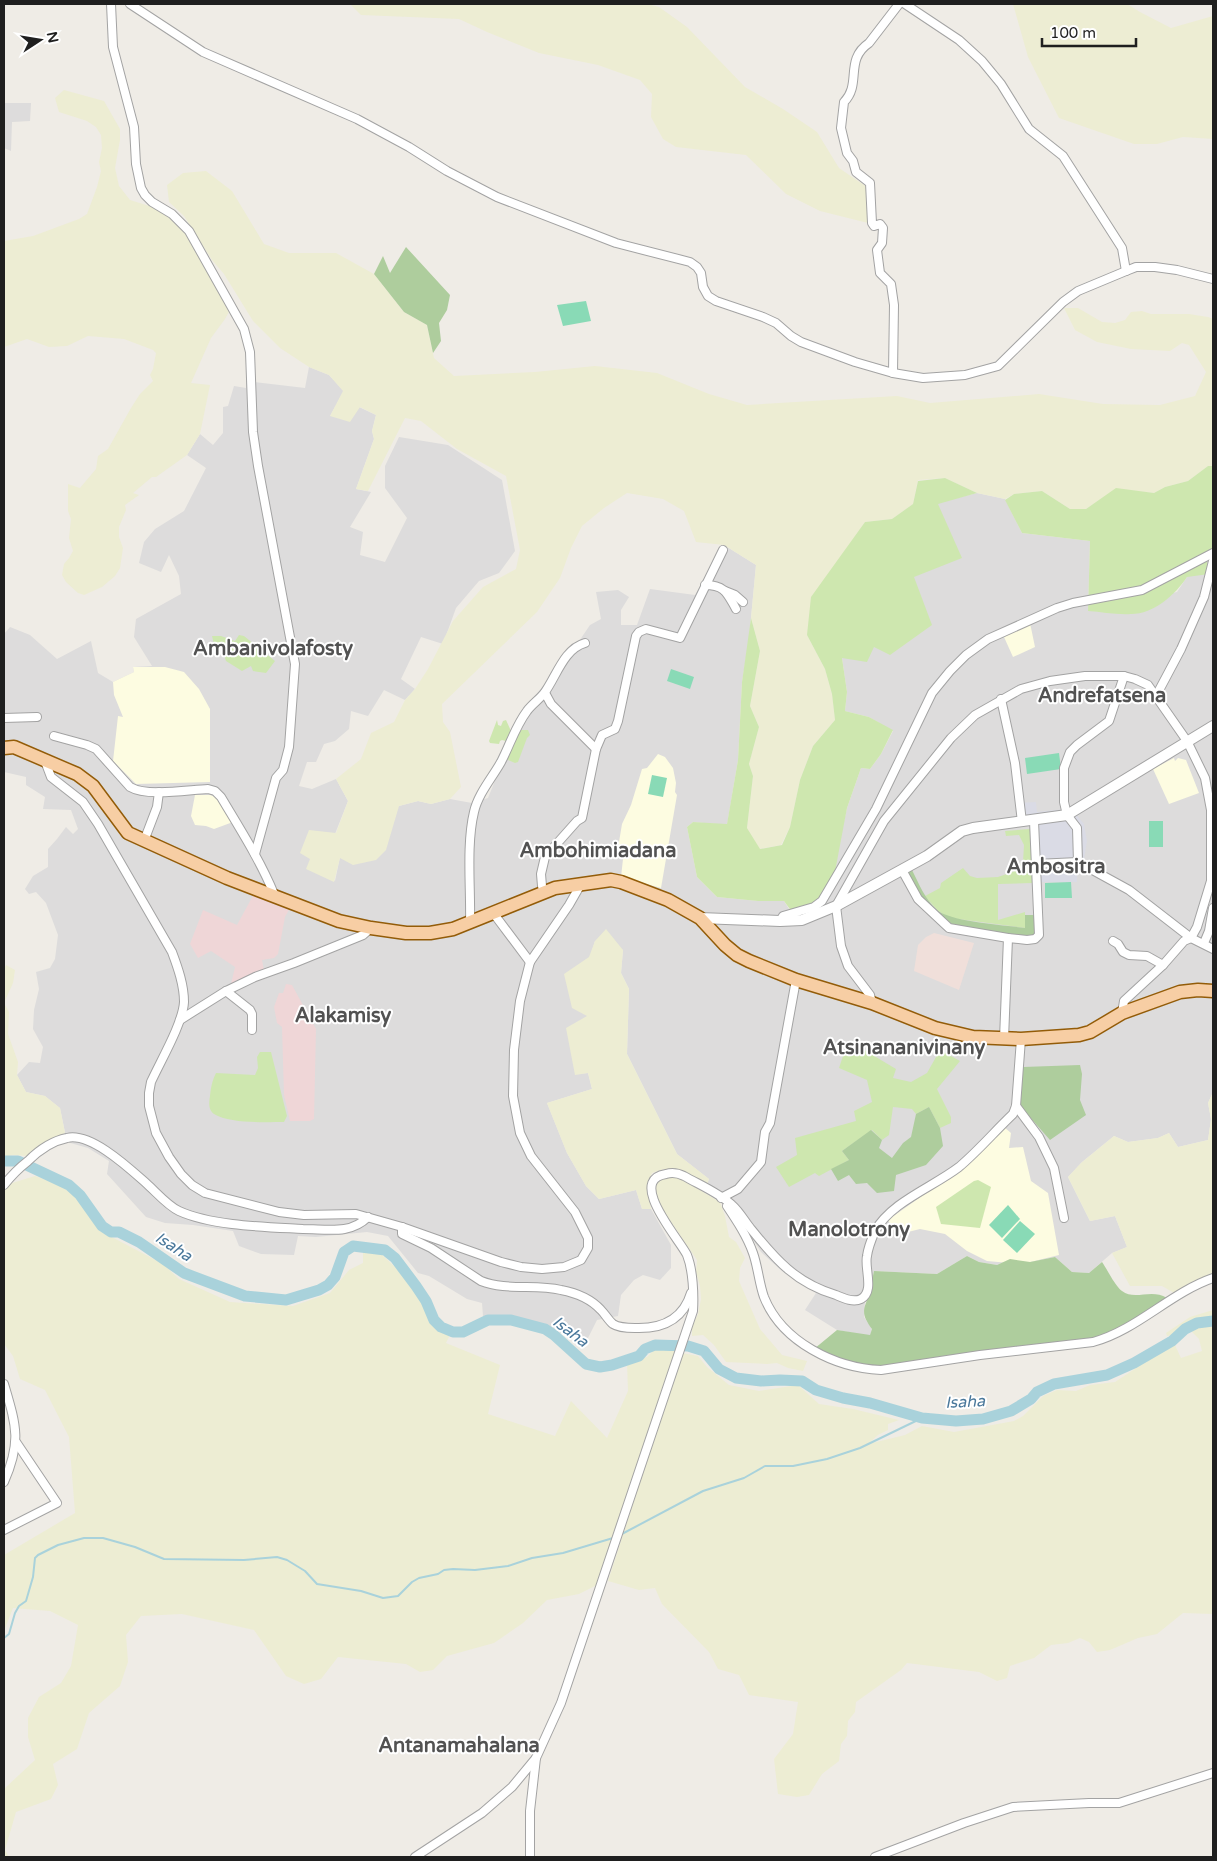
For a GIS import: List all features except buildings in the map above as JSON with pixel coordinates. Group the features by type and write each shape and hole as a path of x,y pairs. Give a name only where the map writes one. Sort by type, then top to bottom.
{"main road":[{"path":"7,745 77,774 93,786 128,833 227,878 274,894 339,921 371,928 406,933 430,933 453,930 564,886 601,880 621,882 668,900 700,918 725,945 737,955 749,961 796,980 872,1003 936,1028 973,1036 1021,1039 1079,1035 1090,1032 1122,1013 1180,992 1213,991"}],"street":[{"path":"111,4 113,47 134,127 136,164 141,188 152,202 172,214 189,231 244,329 250,352 253,432 295,664 289,748 283,770 276,778 255,854"},
{"path":"130,4 203,52 357,119 409,147 447,171 497,197 616,243 690,262 701,273 703,287 708,296 716,301 776,323 791,336 802,342 855,362 893,373 923,378 965,375 989,370 998,366 1063,302 1078,292 1136,267 1155,266 1213,279"},
{"path":"893,373 894,305 891,284 880,273 876,250 882,244 883,228 880,224 874,226 872,224 870,183 856,172 847,153 841,128 844,102 850,96 856,56 869,43 899,4"},
{"path":"905,4 959,40 982,61 1001,84 1029,129 1063,156 1122,248 1126,270"},
{"path":"544,893 541,874 545,857 577,821 582,818 596,749 602,735 615,729 618,721 636,636 639,632 646,629 680,638 724,550"},
{"path":"780,921 783,916 814,907 822,901 876,809 932,693 966,655 988,639 1057,608 1073,603 1142,590 1213,553"},
{"path":"1156,696 1204,597 1213,561"},
{"path":"705,585 716,585 743,602"},
{"path":"725,591 736,609"},
{"path":"470,922 471,838 474,811 483,791 502,760 513,733 528,710 545,693 564,659 577,646 586,643"},
{"path":"872,1003 870,995 848,966 842,946 836,906 884,821 951,738 975,715 1020,689 1050,681 1085,676 1124,676 1148,685 1188,742 1205,778 1212,810 1211,879 1213,888"},
{"path":"1078,862 1077,828 1067,815 1064,802 1064,768 1070,752 1109,721 1124,676"},
{"path":"545,693 551,704 596,749"},
{"path":"1001,699 1015,763 1022,822"},
{"path":"4,718 37,717"},
{"path":"700,918 802,920 836,906 902,870 927,856 962,831 1067,815 1213,726"},
{"path":"54,736 87,744 96,749 124,781 136,791 159,792 208,789 215,791 221,797 255,854 274,894"},
{"path":"45,761 51,777 84,802 172,952 180,973 184,1002 180,1020 154,1076 149,1093 156,1133 181,1174 192,1185 205,1193 279,1212 304,1215 356,1214 402,1227 501,1262 535,1269 564,1267 581,1260 588,1248 588,1238 575,1212 531,1156 520,1133 512,1096 514,1050 520,1001 530,962 581,884"},
{"path":"144,841 158,807 159,792"},
{"path":"902,870 918,899 936,918 949,928 1008,938 1035,939 1039,935 1034,820"},
{"path":"1036,864 1078,862 1129,890 1191,938 1213,949"},
{"path":"1122,1013 1124,1001 1163,965 1184,941 1191,938 1198,927 1211,879"},
{"path":"1204,943 1209,931 1213,908"},
{"path":"494,914 530,962"},
{"path":"180,1020 226,991 255,977 363,935 371,928"},
{"path":"1004,1039 1008,938"},
{"path":"1113,941 1118,944 1123,952 1129,955 1147,956 1163,965"},
{"path":"723,1199 738,1189 761,1162 765,1132 770,1123 796,980"},
{"path":"226,991 250,1010 252,1014 252,1030"},
{"path":"415,1857 482,1813 512,1787 536,1758 561,1703 693,1311 693,1286 687,1255 656,1207 652,1194 652,1184 656,1178 662,1174 681,1175 723,1199 734,1206 784,1268 819,1290 852,1301 861,1299 867,1293 866,1257 876,1231 892,1211 958,1167 1013,1114 1016,1106 1021,1039"},
{"path":"1016,1106 1040,1137 1054,1168 1064,1218"},
{"path":"4,1185 38,1151 47,1145 68,1137 87,1140 116,1157 177,1210 199,1219 265,1227 350,1229 362,1223 368,1217"},
{"path":"723,1199 746,1236 753,1253 764,1296 772,1314 781,1326 813,1351 854,1367 881,1370 980,1354 1100,1340 1108,1338 1172,1298 1213,1278"},
{"path":"402,1227 402,1234 431,1248 488,1284 543,1287 585,1297 593,1301 613,1324 625,1328 644,1329 668,1324 689,1300 693,1286"},
{"path":"4,1384 14,1417 16,1442 11,1465 4,1482"},
{"path":"4,1530 57,1503 16,1442"},
{"path":"530,1857 530,1811 536,1758"},
{"path":"875,1857 964,1823 1014,1807 1119,1803 1213,1774"}],"shaded area":[{"path":"350,4 648,4 659,7 687,27 745,87 817,132 839,168 867,187 868,223 820,211 786,194 746,155 676,147 663,139 651,117 652,94 640,80 598,65 539,53 459,19 361,15"},
{"path":"1013,4 1127,4 1171,28 1213,16 1213,139 1183,137 1157,144 1134,144 1059,118 1028,57"},
{"path":"64,90 104,101 120,129 115,168 119,186 130,200 159,209 170,216 186,232 230,310 211,338 191,383 210,385 200,434 187,455 156,477 152,477 133,493 139,495 125,505 126,510 119,527 119,537 123,548 120,568 115,576 102,587 84,595 78,593 66,582 62,575 64,564 73,551 69,538 71,519 68,511 68,484 80,488 96,469 98,456 108,449 140,394 153,381 150,375 156,353 153,350 124,339 88,336 67,346 49,347 27,339 4,347 4,241 33,236 79,219 87,214 101,171 99,162 102,148 101,135 96,127 87,121 59,112 55,98"},
{"path":"4,103 31,103 30,121 12,122 11,151 4,148"},
{"path":"206,171 232,191 264,244 289,253 336,253 374,274 404,312 427,325 434,358 454,376 535,372 595,366 657,373 709,394 747,405 897,396 930,403 1039,394 1103,404 1160,405 1195,396 1206,372 1189,345 1182,343 1170,351 1131,349 1097,342 1075,330 1064,308 1078,308 1102,322 1115,323 1125,320 1131,312 1142,311 1151,314 1189,314 1208,317 1213,319 1213,466 1208,466 1188,481 1165,487 1154,493 1116,489 1086,509 1070,509 1042,491 1014,494 1005,499 977,493 945,478 918,480 913,504 892,519 865,522 839,560 807,635 825,669 832,694 835,720 813,746 800,780 790,827 781,845 759,849 747,828 753,776 749,764 759,727 750,706 760,651 751,618 756,565 724,545 696,542 684,511 663,499 627,493 604,508 582,526 571,548 560,578 537,612 442,704 443,722 450,732 461,787 450,799 431,804 418,801 399,806 386,850 376,860 353,865 340,858 334,882 306,869 310,859 300,853 309,830 336,833 348,801 336,779 361,759 371,733 394,722 405,700 428,669 453,621 483,587 516,569 520,550 506,476 457,449 421,421 405,418 368,491 356,489 374,439 372,431 376,415 360,407 350,422 330,416 343,391 329,375 309,367 280,348 253,321 224,274 212,260 184,216 169,202 167,185 183,173"},
{"path":"309,367 329,375 344,391 330,416 359,407 376,415 372,431 374,439 356,489 371,492 350,527 363,532 360,555 385,562 407,518 385,488 385,466 399,437 448,445 502,480 515,551 499,573 479,581 456,608 443,644 421,637 401,679 415,689 405,700 384,690 368,716 351,711 349,729 335,741 324,744 316,762 307,762 299,786 312,789 336,779 348,801 335,834 310,859 335,881 340,857 399,806 418,801 431,804 450,799 472,803 488,798 521,716 534,697 571,653 590,625 601,619 596,592 618,590 629,597 621,610 621,625 637,625 650,589 695,595 724,545 756,565 749,639 742,682 738,760 727,825 693,822 687,827 697,877 717,897 758,901 784,901 791,912 841,835 847,808 861,768 870,769 881,754 893,731 869,717 845,711 847,692 842,658 874,647 914,577 937,503 977,493 1005,499 1022,533 1090,541 1088,611 1177,592 1187,577 1207,561 1213,549 1213,1092 1208,1103 1211,1119 1208,1140 1178,1147 1169,1133 1158,1138 1128,1142 1114,1136 1082,1162 1068,1177 1090,1221 1115,1216 1127,1247 1112,1253 1089,1273 1072,1272 1055,1257 1030,1262 1010,1259 997,1265 979,1262 967,1256 937,1274 874,1271 869,1295 865,1302 864,1317 872,1329 870,1336 837,1330 805,1310 816,1293 782,1271 761,1252 732,1209 704,1192 709,1179 677,1154 627,1054 629,989 621,973 623,950 595,941 590,957 587,1016 575,1074 588,1073 592,1089 547,1103 567,1153 586,1186 599,1199 636,1190 642,1209 651,1209 671,1245 671,1268 660,1280 643,1275 634,1280 621,1295 618,1316 597,1320 587,1340 518,1321 483,1316 482,1303 467,1299 429,1276 418,1273 388,1236 367,1232 316,1237 298,1236 294,1255 261,1254 239,1246 233,1231 165,1223 146,1217 107,1174 109,1161 88,1148 67,1142 60,1108 45,1096 26,1092 17,1075 29,1062 40,1063 43,1047 33,1029 34,1010 39,989 36,972 50,968 55,959 58,935 46,903 36,892 29,894 25,889 33,876 48,867 48,849 66,827 73,834 78,829 71,810 43,809 45,797 26,785 26,777 4,772 4,634 10,627 30,635 57,659 91,641 98,673 113,682 134,672 133,667 152,666 134,637 136,619 181,594 179,576 169,555 161,572 139,563 144,542 155,529 184,511 206,468 187,455 200,434 213,445 223,433 223,407 228,406 234,386 246,388 246,381 305,388"},
{"path":"1030,623 1035,647 1013,657 1004,637"},
{"path":"133,667 165,667 184,672 199,689 210,709 210,782 136,784 113,761 118,716 123,717 114,695 113,682 134,672"},
{"path":"658,754 665,757 673,768 676,783 675,792 677,795 661,888 621,877 623,859 617,854 622,824 631,805 642,769 647,768"},
{"path":"1174,758 1175,761 1178,758 1186,760 1199,793 1169,804 1153,769"},
{"path":"195,795 210,795 218,798 233,822 214,829 195,825 191,816"},
{"path":"1036,802 1037,812 1066,809 1073,811 1084,824 1087,841 1083,865 1077,869 1077,882 1037,882 1033,825 1021,826 1019,803"},
{"path":"255,892 290,908 285,917 278,954 274,958 262,960 264,970 231,984 235,967 211,951 198,958 190,944 203,910 237,925"},
{"path":"606,929 623,950 621,973 629,989 627,1054 677,1154 709,1179 707,1185 677,1169 664,1169 652,1173 647,1188 651,1209 642,1209 636,1190 599,1199 586,1186 567,1153 547,1103 592,1089 588,1073 575,1075 566,1028 587,1016 572,1008 564,974 589,957 595,941"},
{"path":"934,933 974,943 959,990 914,971 918,945 926,937"},
{"path":"6,965 15,970 13,983 4,1003 4,969"},
{"path":"286,984 292,985 316,1029 314,1119 310,1121 290,1121 284,1095 282,1027 277,1023 274,1007 279,993 283,993"},
{"path":"4,1003 9,1012 8,1034 18,1062 17,1075 26,1092 45,1096 60,1108 65,1133 27,1156 13,1155 4,1157"},
{"path":"1213,1092 1213,1274 1176,1294 1162,1286 1130,1286 1112,1253 1127,1247 1115,1216 1090,1221 1068,1177 1081,1163 1114,1136 1128,1142 1158,1138 1169,1133 1178,1147 1208,1140 1211,1119 1208,1103"},
{"path":"1004,1127 1011,1133 1009,1148 1023,1147 1031,1181 1048,1193 1059,1255 1022,1264 987,1261 967,1251 945,1234 920,1229 908,1232 895,1232 888,1220 960,1169"},
{"path":"35,1176 64,1186 77,1196 108,1235 163,1264 179,1279 230,1302 293,1306 330,1293 349,1270 363,1263 363,1251 379,1252 409,1280 435,1328 450,1335 446,1343 500,1365 488,1414 555,1436 571,1401 607,1438 628,1391 627,1363 647,1357 654,1350 676,1350 597,1585 579,1594 547,1600 523,1623 494,1643 447,1656 433,1670 420,1672 406,1664 338,1657 321,1679 304,1684 286,1676 254,1630 182,1614 141,1616 126,1635 128,1662 120,1686 89,1713 77,1749 53,1764 58,1785 51,1799 16,1812 5,1850 9,1857 4,1857 4,1789 35,1760 28,1737 28,1718 39,1697 61,1683 71,1666 78,1625 50,1611 13,1608 4,1631 4,1555 75,1513 69,1437 45,1390 20,1379 13,1356 4,1344 4,1192 9,1184"},
{"path":"665,1176 678,1177 720,1202 729,1237 736,1242 745,1258 740,1268 739,1281 760,1329 782,1355 807,1361 803,1371 788,1368 777,1363 726,1362 714,1345 703,1335 692,1336 692,1326 698,1314 701,1299 696,1272 697,1260 658,1203 655,1194 656,1184"},
{"path":"1213,1310 1213,1614 1183,1613 1157,1634 1138,1638 1110,1650 1097,1652 1089,1642 1080,1638 1068,1643 1051,1645 1034,1658 1010,1666 1007,1678 997,1681 979,1672 907,1663 901,1670 856,1702 855,1712 848,1721 847,1736 841,1744 839,1761 822,1774 809,1795 797,1797 778,1794 774,1759 793,1734 798,1702 749,1695 739,1675 718,1669 709,1652 662,1604 655,1588 639,1590 608,1581 682,1353 698,1356 707,1367 729,1385 759,1391 798,1385 819,1404 853,1409 899,1420 888,1424 888,1430 878,1435 868,1444 905,1435 922,1426 954,1432 1014,1421 1023,1416 1043,1396 1057,1390 1076,1391 1090,1385 1115,1382 1174,1343 1181,1358 1202,1351 1199,1339 1191,1331 1167,1336 1166,1333 1190,1317"}],"green space":[{"path":"406,247 450,295 447,310 439,323 441,341 433,353 427,325 404,312 374,274 383,256 390,273"},
{"path":"586,301 591,321 563,326 557,305"},
{"path":"1208,466 1213,466 1213,549 1207,561 1209,574 1187,577 1170,597 1156,607 1140,613 1120,614 1088,611 1090,541 1022,533 1005,500 1014,494 1042,491 1070,509 1086,509 1116,488 1154,493 1165,487 1188,481"},
{"path":"945,478 977,493 938,504 962,558 914,577 932,625 890,655 874,647 867,662 842,658 847,692 845,711 869,717 893,730 881,754 870,769 861,768 847,808 834,877 818,902 792,912 784,901 758,901 717,897 697,877 687,827 693,822 727,824 738,760 742,682 751,618 760,651 750,706 759,727 749,764 753,776 747,828 760,849 782,845 790,827 800,780 813,746 835,720 832,694 825,669 807,635 811,597 865,522 892,519 913,504 918,481"},
{"path":"239,635 244,636 275,661 266,673 253,671 251,666 242,671 226,661 224,655 230,654 229,649 214,644 212,636 221,636 235,641"},
{"path":"671,669 694,677 690,689 667,681"},
{"path":"497,720 498,725 501,726 503,721 506,720 511,731 506,741 502,740 499,744 490,743 489,741"},
{"path":"521,730 528,730 530,735 527,738 518,762 515,763 508,760 507,755"},
{"path":"1059,753 1061,769 1027,774 1025,758"},
{"path":"652,775 667,778 663,797 648,794"},
{"path":"1149,821 1163,821 1163,847 1149,847"},
{"path":"1030,829 1032,883 998,884 998,920 1025,912 1025,928 951,918 938,911 925,896 940,888 941,883 963,868 970,876 977,878 998,877 1015,871 1023,862 1024,845 1019,835 1006,836 1005,831"},
{"path":"912,870 929,901 937,910 944,914 965,920 1025,928 1025,915 1035,915 1035,934 1032,938 950,926 921,897 907,872"},
{"path":"1071,882 1072,898 1045,898 1045,883"},
{"path":"861,1048 896,1069 893,1078 911,1082 927,1073 940,1050 960,1061 937,1089 951,1117 951,1123 940,1128 929,1107 916,1114 912,1109 893,1107 889,1135 882,1140 872,1130 842,1151 849,1160 819,1176 815,1173 789,1187 776,1167 797,1155 795,1138 856,1121 854,1111 872,1102 867,1080 839,1068 845,1050"},
{"path":"260,1052 271,1052 287,1116 284,1122 238,1121 214,1114 210,1108 209,1101 216,1073 255,1075 258,1068 257,1057"},
{"path":"1080,1065 1082,1074 1080,1100 1086,1115 1050,1140 1020,1106 1023,1067"},
{"path":"929,1107 940,1128 943,1146 926,1165 896,1175 894,1191 877,1193 867,1183 856,1184 849,1175 838,1181 831,1169 849,1160 842,1151 871,1130 882,1140 879,1148 892,1158 903,1143 911,1137 916,1114"},
{"path":"978,1180 991,1187 980,1228 941,1224 936,1207"},
{"path":"1008,1205 1020,1219 1002,1238 989,1225"},
{"path":"1020,1221 1035,1234 1017,1253 1003,1240"},
{"path":"967,1256 979,1262 997,1265 1010,1259 1030,1262 1055,1257 1072,1272 1089,1273 1102,1262 1119,1289 1127,1294 1155,1294 1167,1298 1118,1329 1092,1339 881,1368 855,1364 814,1349 837,1330 870,1335 872,1329 866,1320 864,1309 871,1290 874,1271 937,1274"}],"waterway":[{"name":"Isaha","path":"4,1161 18,1161 69,1185 80,1195 102,1226 111,1232 119,1232 139,1242 184,1273 245,1296 286,1300 319,1290 328,1285 335,1277 344,1252 353,1246 385,1250 395,1258 416,1286 426,1301 434,1320 441,1327 453,1332 463,1332 488,1320 511,1320 545,1329 586,1364 600,1367 639,1356 645,1349 655,1345 688,1346 704,1351 719,1369 736,1378 761,1381 802,1381 816,1390 922,1418 956,1421 983,1419 1011,1411 1031,1399 1037,1392 1054,1384 1107,1375 1134,1363 1172,1341 1185,1329 1197,1323 1213,1321"},
{"path":"620,1535 703,1491 744,1478 765,1466 793,1466 827,1459 860,1448 922,1418"},
{"path":"4,1638 9,1634 19,1606 26,1601 33,1577 35,1558 58,1545 84,1538 103,1538 135,1547 164,1559 244,1560 277,1557 287,1560 305,1571 317,1584 361,1591 383,1598 398,1596 412,1582 419,1578 438,1574 444,1570 475,1570 508,1566 532,1558 563,1553 613,1538"}],"district":[{"name":"Ambanivolafosty","path":"273,648"},
{"name":"Andrefatsena","path":"1102,695"},
{"name":"Ambohimiadana","path":"598,850"},
{"name":"Ambositra","path":"1056,866"},
{"name":"Alakamisy","path":"343,1015"},
{"name":"Atsinananivinany","path":"904,1047"},
{"name":"Manolotrony","path":"849,1229"},
{"name":"Antanamahalana","path":"459,1745"}]}
